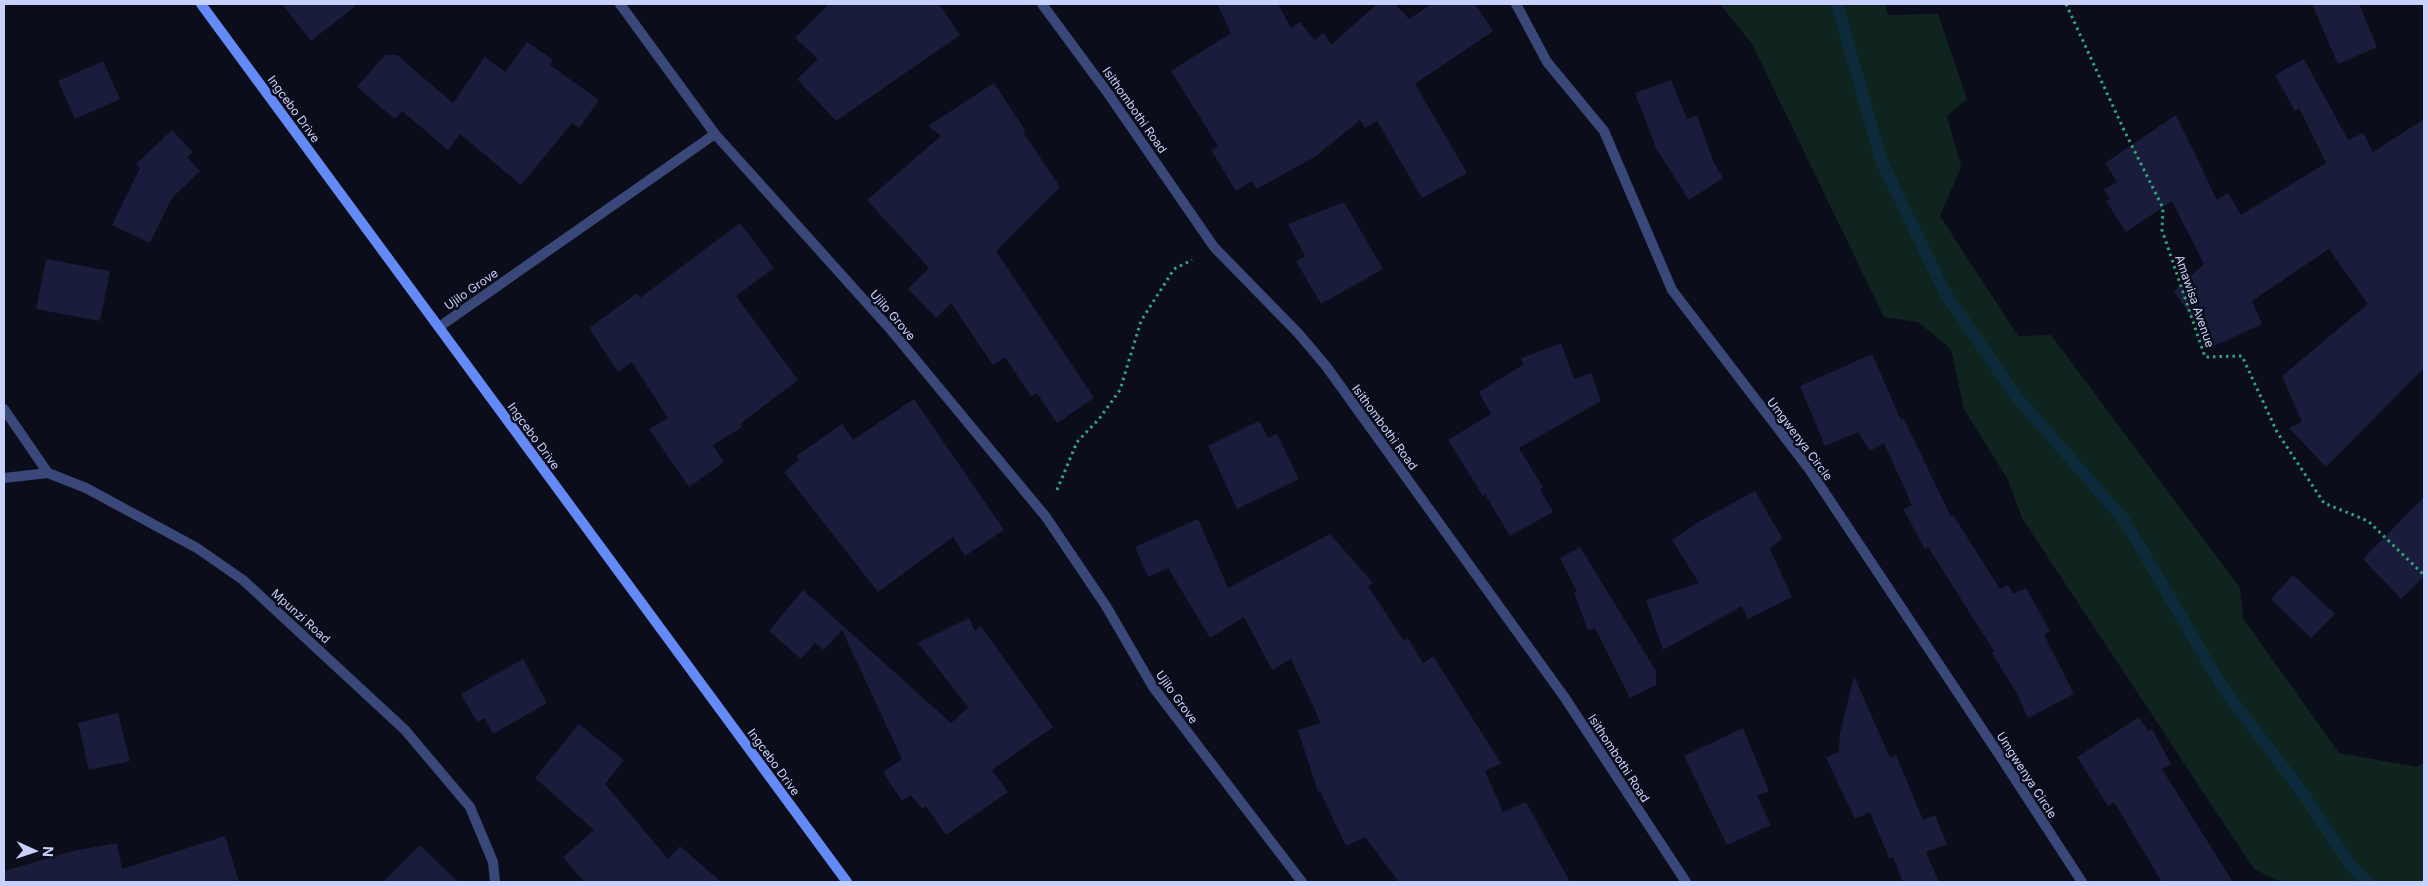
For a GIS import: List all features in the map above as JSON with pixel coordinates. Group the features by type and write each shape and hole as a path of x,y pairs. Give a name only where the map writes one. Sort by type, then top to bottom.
{"main road":[{"name":"Ingcebo Drive","path":"201,4 847,882"}],"street":[{"name":"Ujilo Grove","path":"620,4 715,134 891,330 1046,517 1106,606 1153,687 1302,882"},
{"name":"Isithombothi Road","path":"1042,4 1113,100 1214,247 1298,333 1326,366 1565,698 1686,882"},
{"name":"Umgwenya Circle","path":"1516,4 1547,62 1604,131 1672,290 1809,470 2082,882"},
{"name":"Ujilo Grove","path":"439,327 715,134"},
{"path":"4,409 48,473"},
{"name":"Mpunzi Road","path":"4,478 48,473 86,488 197,548 243,580 322,651 405,730 470,807 484,837 492,862 495,882"}],"path":[{"name":"Amawisa Avenue","path":"2066,4 2123,128 2163,208 2162,230 2205,357 2242,356 2277,432 2324,503 2368,521 2424,575"},
{"path":"1046,517 1078,442 1099,419 1120,390 1141,321 1174,269 1214,247"}],"green space":[{"path":"1720,4 1885,4 1888,15 1938,14 1967,99 1947,116 1961,167 1940,216 2018,336 2051,335 2240,588 2243,618 2339,753 2417,767 2424,762 2424,882 2281,882 2254,869 2022,518 2008,480 1964,409 1951,349 1918,322 1884,317 1752,44"}],"building":[{"path":"282,4 358,4 311,41"},
{"path":"829,4 939,4 960,35 836,121 797,79 818,59 795,38"},
{"path":"1217,4 1278,4 1291,28 1300,22 1314,40 1324,33 1331,45 1377,4 1395,4 1409,19 1431,4 1475,4 1493,31 1415,84 1467,173 1422,198 1377,121 1365,128 1360,120 1316,156 1257,189 1252,181 1236,191 1211,150 1218,146 1171,71 1231,33"},
{"path":"2312,4 2359,4 2377,47 2338,64"},
{"path":"527,42 553,60 550,65 599,100 579,128 572,123 521,185 460,134 448,150 402,111 395,119 357,87 385,55 397,55 453,103 485,57 505,72"},
{"path":"2304,59 2348,140 2363,133 2373,152 2424,119 2424,368 2326,467 2289,428 2302,422 2282,376 2368,304 2329,249 2252,301 2262,324 2212,347 2174,291 2204,264 2172,201 2126,232 2106,201 2110,199 2104,190 2117,182 2105,163 2176,115 2217,200 2228,193 2241,215 2326,163 2299,108 2295,111 2275,75"},
{"path":"103,61 120,99 75,119 58,81"},
{"path":"1671,80 1687,119 1697,115 1714,163 1723,178 1689,200 1656,148 1635,93"},
{"path":"994,83 1025,130 1023,132 1060,187 996,251 1094,398 1057,423 1037,393 1031,396 1005,357 993,365 951,303 936,318 908,289 929,268 867,200 941,136 928,126"},
{"path":"172,130 193,152 187,157 200,171 172,198 150,243 112,225 140,168 136,164"},
{"path":"1344,202 1383,269 1321,304 1296,261 1305,256 1288,224"},
{"path":"740,223 774,268 736,296 798,380 740,424 742,427 713,445 724,462 689,487 649,429 668,418 632,362 618,372 589,328 637,293 640,298"},
{"path":"46,259 110,271 100,321 36,309"},
{"path":"1561,343 1574,379 1591,373 1601,401 1519,448 1543,487 1540,489 1553,512 1510,536 1485,494 1483,496 1448,440 1491,414 1479,392 1523,365 1521,358"},
{"path":"1872,354 1901,420 1904,419 1951,517 1953,515 2000,589 2008,585 2013,594 2026,588 2050,631 2044,635 2074,694 2028,718 2016,692 1992,653 1994,651 1928,547 1925,549 1903,509 1912,505 1884,443 1870,451 1858,432 1825,446 1800,386"},
{"path":"914,399 1004,530 965,556 953,537 878,592 784,472 799,460 796,456 842,424 853,440"},
{"path":"1259,421 1268,438 1277,434 1299,479 1237,509 1208,446"},
{"path":"1755,491 1782,538 1770,549 1792,597 1748,619 1742,606 1663,650 1646,600 1699,583 1672,540 1700,521"},
{"path":"2424,497 2424,577 2401,599 2363,559"},
{"path":"1198,519 1228,588 1330,534 1373,583 1368,586 1404,641 1408,638 1423,663 1433,656 1501,763 1485,771 1503,812 1526,802 1570,882 1399,882 1365,837 1346,846 1320,791 1318,792 1298,730 1321,723 1291,659 1272,670 1244,617 1210,638 1168,568 1148,577 1135,547"},
{"path":"1580,547 1656,671 1656,685 1630,698 1595,628 1588,630 1574,593 1577,592 1560,558"},
{"path":"2293,575 2335,614 2311,638 2271,599"},
{"path":"803,590 951,723 968,707 918,643 969,618 975,631 981,626 1053,727 992,770 1008,792 946,835 926,806 922,809 911,795 902,801 883,772 902,759 842,630 824,650 815,643 801,659 769,631"},
{"path":"523,659 547,703 493,734 484,718 477,722 461,694"},
{"path":"1854,676 1890,758 1896,755 1923,820 1935,815 1947,844 1926,852 1939,882 1903,882 1893,857 1889,858 1870,812 1855,819 1826,758 1839,751 1840,733"},
{"path":"118,713 130,761 89,770 78,723"},
{"path":"2139,717 2148,731 2152,729 2171,764 2162,769 2233,882 2162,882 2114,802 2108,806 2077,757"},
{"path":"579,724 624,760 605,784 668,859 680,846 721,882 584,882 563,857 594,830 535,778"},
{"path":"1743,728 1769,791 1757,796 1771,825 1727,845 1684,756"},
{"path":"225,836 239,882 4,882 4,871 73,851 117,843 122,869"},
{"path":"420,845 458,882 383,882"}],"waterway":[{"path":"1837,4 1881,160 1944,291 2015,395 2125,521 2223,688 2305,796 2351,866 2367,882"}]}
